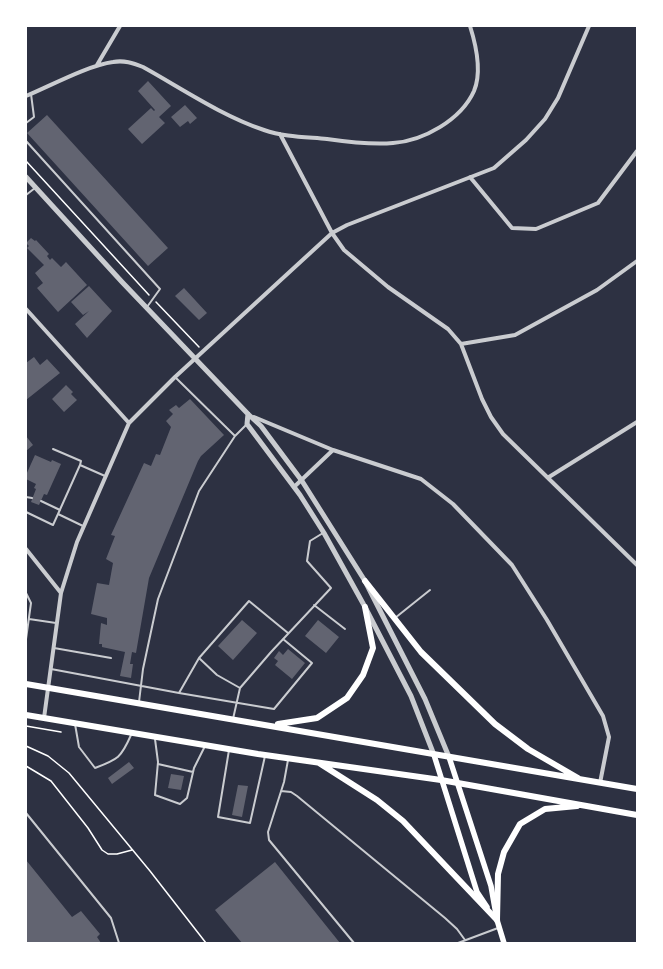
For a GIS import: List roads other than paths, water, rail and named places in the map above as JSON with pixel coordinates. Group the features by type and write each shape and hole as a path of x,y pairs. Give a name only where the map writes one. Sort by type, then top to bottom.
{"highway":[{"path":"365,581 421,652 495,724 528,748 581,780"},
{"path":"271,725 317,718 347,698 363,675 373,648 365,607"},
{"path":"26,684 637,789"},
{"path":"26,715 266,755 441,780 637,815"},
{"path":"316,762 377,800 403,821 497,920"},
{"path":"497,920 498,874 504,852 520,824 545,809 585,805"}],"main road":[{"path":"434,755 477,892 497,920"},
{"path":"449,757 491,886 497,920 504,943"}],"street":[{"path":"98,65 120,26"},
{"path":"26,96 98,65 113,62 129,62 143,67 249,124 280,134 361,143 393,144 420,138 442,127 462,108 474,92 478,73 477,52 470,26"},
{"path":"44,718 61,593 84,526 129,423 175,377 332,233 346,226 494,168 526,140 545,119 558,98 589,26"},
{"path":"280,134 332,233 344,250 363,267 448,329 461,344 482,400 503,434 549,477 637,565"},
{"path":"470,177 512,228 536,229 598,203 637,151"},
{"path":"26,177 146,308 261,426 302,481 365,581 425,699 449,757"},
{"path":"461,344 516,335 597,290 637,261"},
{"path":"26,309 129,423"},
{"path":"248,414 247,424 294,487 324,533 365,607 411,696 434,755"},
{"path":"248,414 268,424 333,450 421,479 454,504 512,565 547,620 603,716 609,737 600,783"},
{"path":"549,477 637,422"},
{"path":"294,487 333,450"},
{"path":"26,549 61,593"}],"lane":[{"path":"26,123 34,117 31,94"},
{"path":"26,141 160,289 146,308"},
{"path":"26,195 36,188"},
{"path":"175,377 235,436"},
{"path":"138,703 158,599 199,491 235,436 247,424"},
{"path":"26,512 53,525 80,465 81,461 53,449"},
{"path":"80,465 105,476"},
{"path":"26,497 32,498"},
{"path":"41,502 60,510"},
{"path":"58,514 84,526"},
{"path":"233,719 240,688 288,633 331,588 306,561 310,541 324,533"},
{"path":"394,618 430,590"},
{"path":"26,593 31,603 26,639"},
{"path":"179,693 199,658 249,602 288,633"},
{"path":"314,605 345,629"},
{"path":"29,619 56,623"},
{"path":"50,669 274,709 312,663 283,639"},
{"path":"53,648 110,658"},
{"path":"199,658 217,675 240,688"},
{"path":"74,723 79,747 94,768 114,761 123,753 132,732"},
{"path":"155,736 158,764 155,795 180,804 187,798 193,772 205,745"},
{"path":"229,749 218,817 250,823 266,755"},
{"path":"289,758 268,832 268,840 354,943"},
{"path":"158,764 193,772"},
{"path":"280,791 291,792 297,796 443,917 465,940"},
{"path":"26,813 111,918 119,943"},
{"path":"458,943 499,927"}]}
